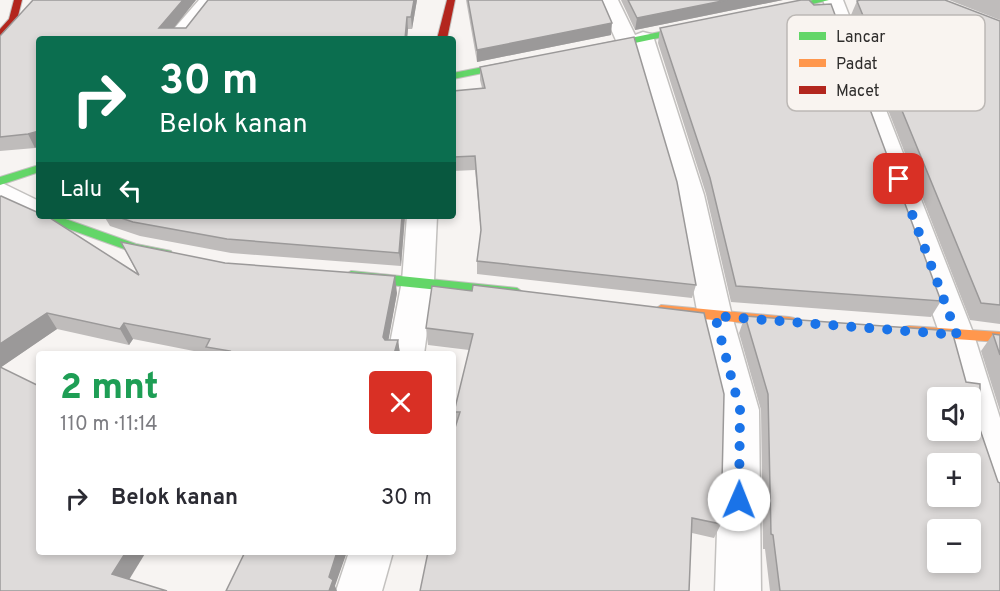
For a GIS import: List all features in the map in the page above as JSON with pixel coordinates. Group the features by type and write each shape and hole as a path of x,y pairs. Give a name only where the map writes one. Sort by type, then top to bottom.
{"main road":[{"path":"0,34 13,21 18,0"},
{"path":"443,36 451,0"},
{"path":"757,15 825,0"},
{"path":"581,51 723,22"},
{"path":"456,75 534,60"},
{"path":"0,181 36,169"},
{"path":"53,219 134,248 177,256"},
{"path":"336,274 537,295"},
{"path":"644,308 807,324"},
{"path":"899,331 1000,338"}],"street":[{"path":"179,36 210,0"},
{"path":"608,0 635,40 690,195 715,316 740,410 738,591"},
{"path":"833,0 839,15"},
{"path":"874,111 957,335 1000,484"},
{"path":"0,192 36,211"},
{"path":"406,351 418,281 422,219"},
{"path":"359,591 370,555"}],"building":[{"path":"33,0 183,0 159,28 186,28 208,0 414,0 411,17 407,17 405,36 36,36 36,132 0,137 0,36"},
{"path":"468,0 602,0 612,23 477,50"},
{"path":"628,0 727,0 637,18"},
{"path":"801,0 809,0 814,5 831,4 835,15 787,15 787,111 871,111 941,301 736,286 710,178 660,28"},
{"path":"945,0 984,15 863,15 857,1"},
{"path":"985,15 1000,21 1000,305 981,303 902,111 985,111"},
{"path":"634,37 677,182 696,285 477,261 481,230 475,156 456,157 456,91 485,88 480,67"},
{"path":"0,197 36,212 36,219 52,219 139,275 121,242 225,263 395,276 383,337 385,340 398,340 395,351 230,351 206,347 210,339 124,323 120,329 47,313 0,344"},
{"path":"124,219 402,219 399,253 227,239"},
{"path":"473,285 704,313 724,394 721,524 692,518 689,591 420,591 427,555 456,555 456,425 460,412 456,412 456,404 473,334 426,328 432,286 472,291"},
{"path":"745,316 952,331 966,382 980,384 980,387 927,387 927,441 981,441 981,432 1000,483 1000,591 780,591 773,535 771,534 768,394"},
{"path":"993,334 1000,335 1000,355"},
{"path":"0,367 36,385 36,555 124,555 112,574 167,591 0,591"},
{"path":"244,555 336,555 329,577 333,580 329,591 226,591"}],"traffic: fast":[{"path":"768,12 825,0"},
{"path":"592,49 703,26"},
{"path":"456,75 524,62"},
{"path":"0,181 36,169"},
{"path":"53,219 134,248 166,254"},
{"path":"351,276 517,293"}],"traffic: slow":[{"path":"661,310 789,322"},
{"path":"909,331 1000,337"}],"traffic: jam":[{"path":"0,34 13,20 18,0"},
{"path":"443,36 451,0"}],"route":[{"path":"739,500 740,410 715,316 957,335 899,179"}]}
